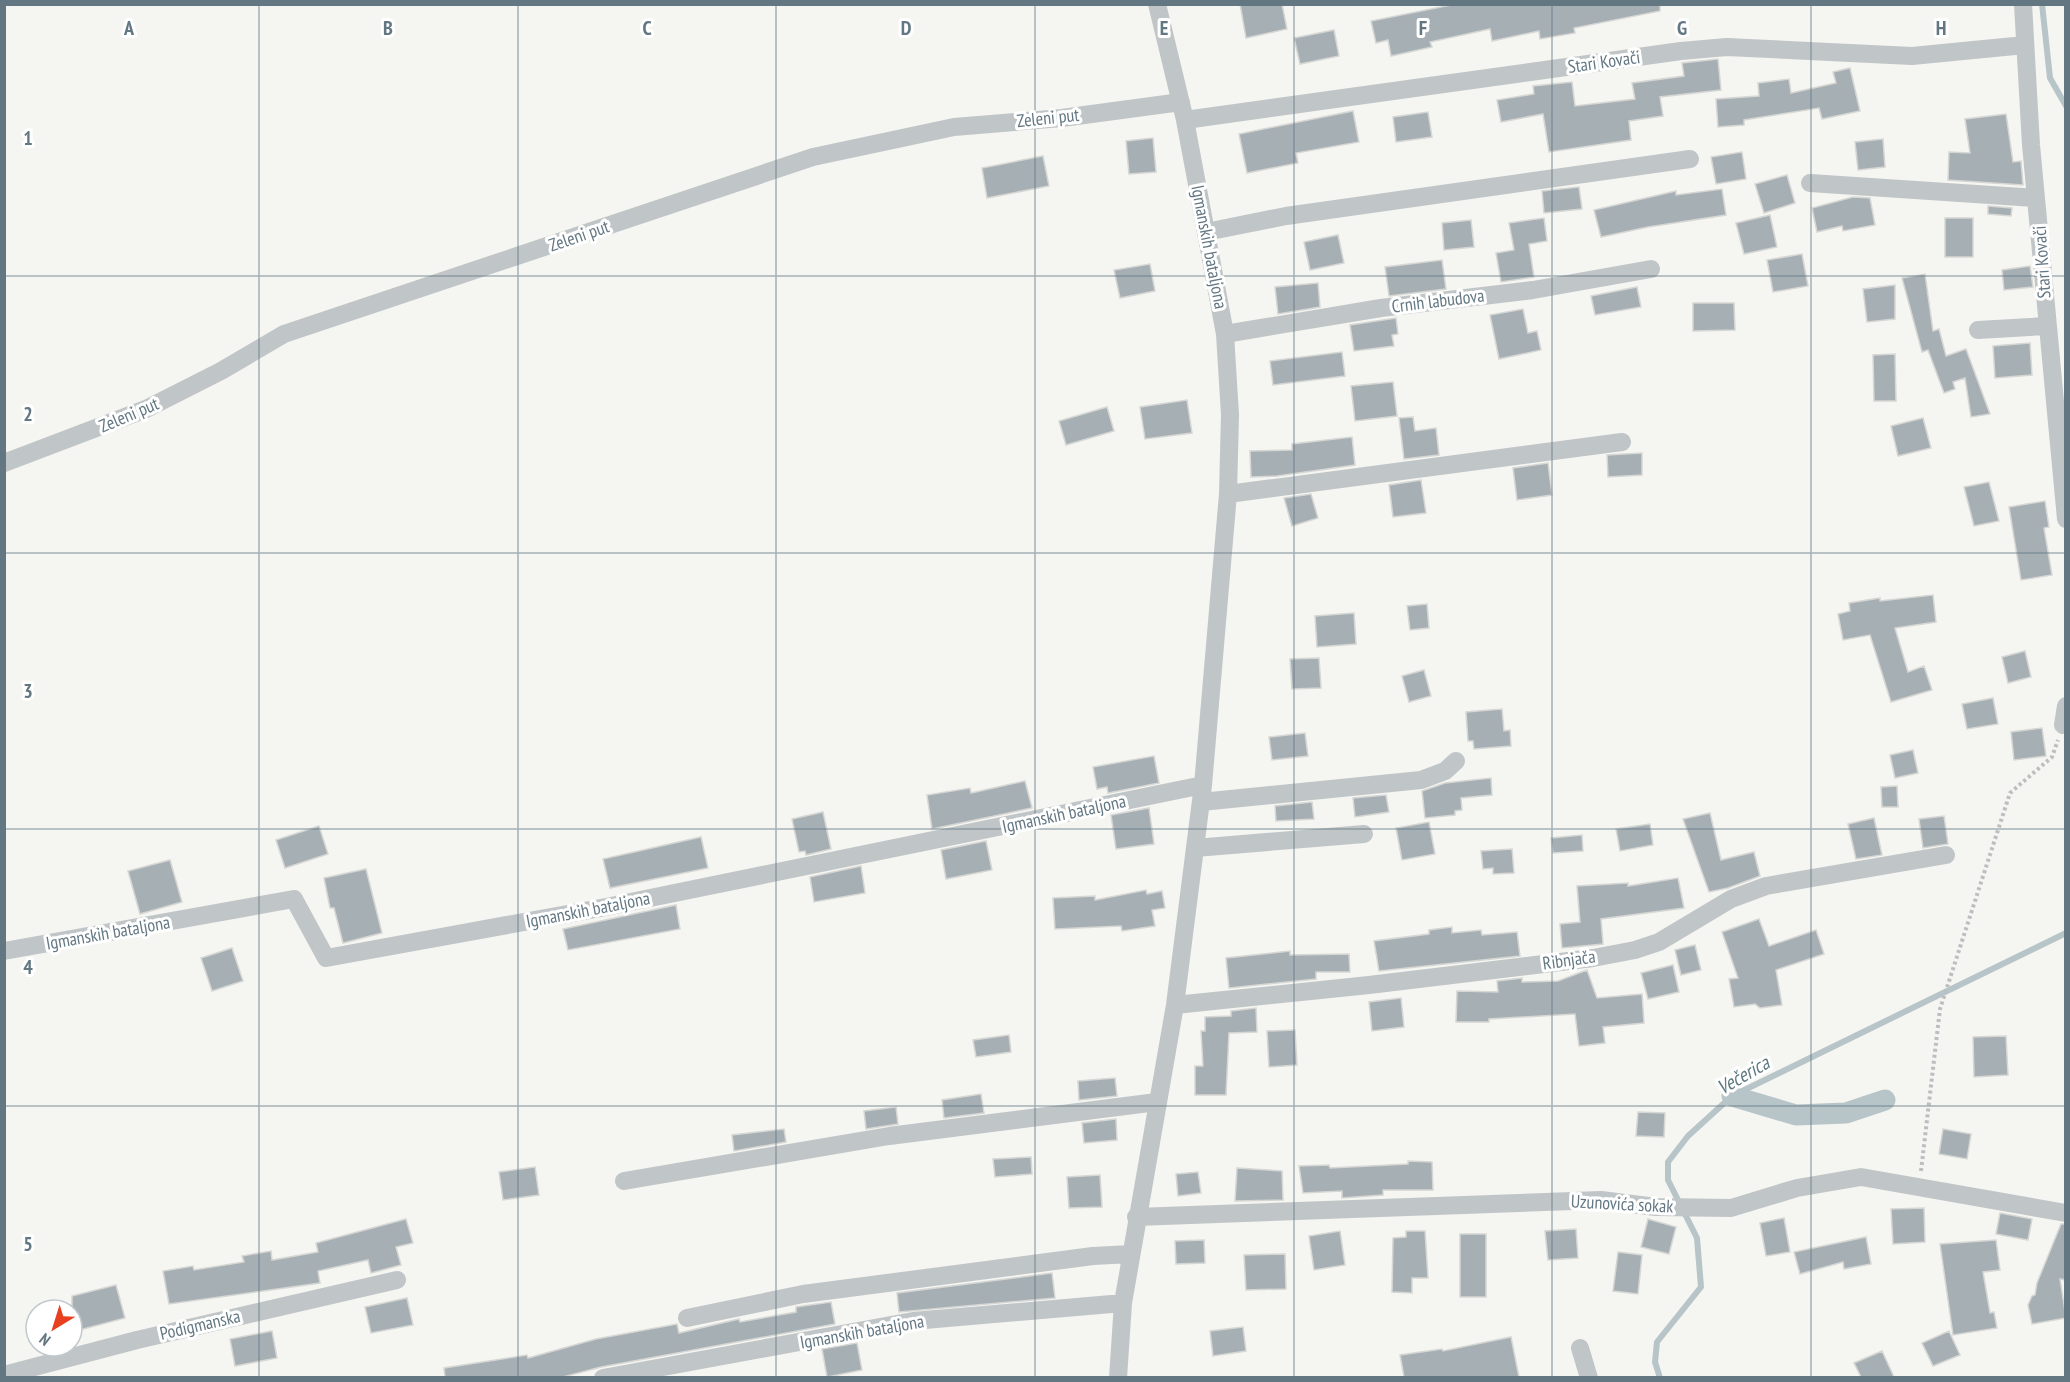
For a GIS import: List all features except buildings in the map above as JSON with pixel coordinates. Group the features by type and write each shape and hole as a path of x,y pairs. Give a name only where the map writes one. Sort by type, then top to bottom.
{"street":[{"name":"Igmanskih bataljona","path":"1118,1377 1123,1303 1130,1254 1175,1005 1202,794 1228,494 1230,415 1225,334 1185,120 1156,4"},
{"name":"Stari Kovači","path":"2023,4 2046,326 2066,519"},
{"name":"Stari Kovači","path":"1185,120 1693,50 1727,47 1912,56 2025,45"},
{"name":"Zeleni put","path":"4,463 146,409 221,371 284,334 813,157 954,127 1062,118 1181,102"},
{"path":"1206,232 1286,216 1690,159"},
{"path":"1810,183 2036,198"},
{"name":"Crnih labudova","path":"1225,334 1381,308 1533,290 1651,270"},
{"path":"1978,330 2046,326"},
{"path":"1228,494 1622,442"},
{"path":"2063,725 2066,706"},
{"path":"1202,794 1421,780 1445,771 1456,761"},
{"name":"Igmanskih bataljona","path":"4,951 294,899 326,958 1202,794"},
{"path":"1195,848 1364,834"},
{"name":"Ribnjača","path":"1175,1005 1369,985 1625,952 1659,942 1731,899 1766,886 1946,855"},
{"path":"624,1181 889,1136 1157,1102"},
{"name":"Uzunovića sokak","path":"1136,1217 1601,1200 1656,1207 1731,1208 1797,1188 1861,1177 2066,1213"},
{"path":"687,1318 814,1292 1082,1257 1130,1254"},
{"name":"Podigmanska","path":"4,1375 137,1340 397,1280"},
{"name":"Igmanskih bataljona","path":"603,1377 913,1321 1123,1303"},
{"path":"1580,1348 1590,1377"}],"path":[{"path":"1922,1186 1927,1109 1941,1006 2010,793 2052,757 2063,725"}],"waterway":[{"name":"Večerica","path":"2042,4 2050,78 2066,106"},
{"name":"Večerica","path":"1660,1378 1655,1362 1657,1342 1701,1287 1697,1238 1668,1180 1668,1162 1688,1136 1732,1096 2066,933"},
{"path":"1732,1096 1796,1115 1846,1113 1885,1100"}]}
